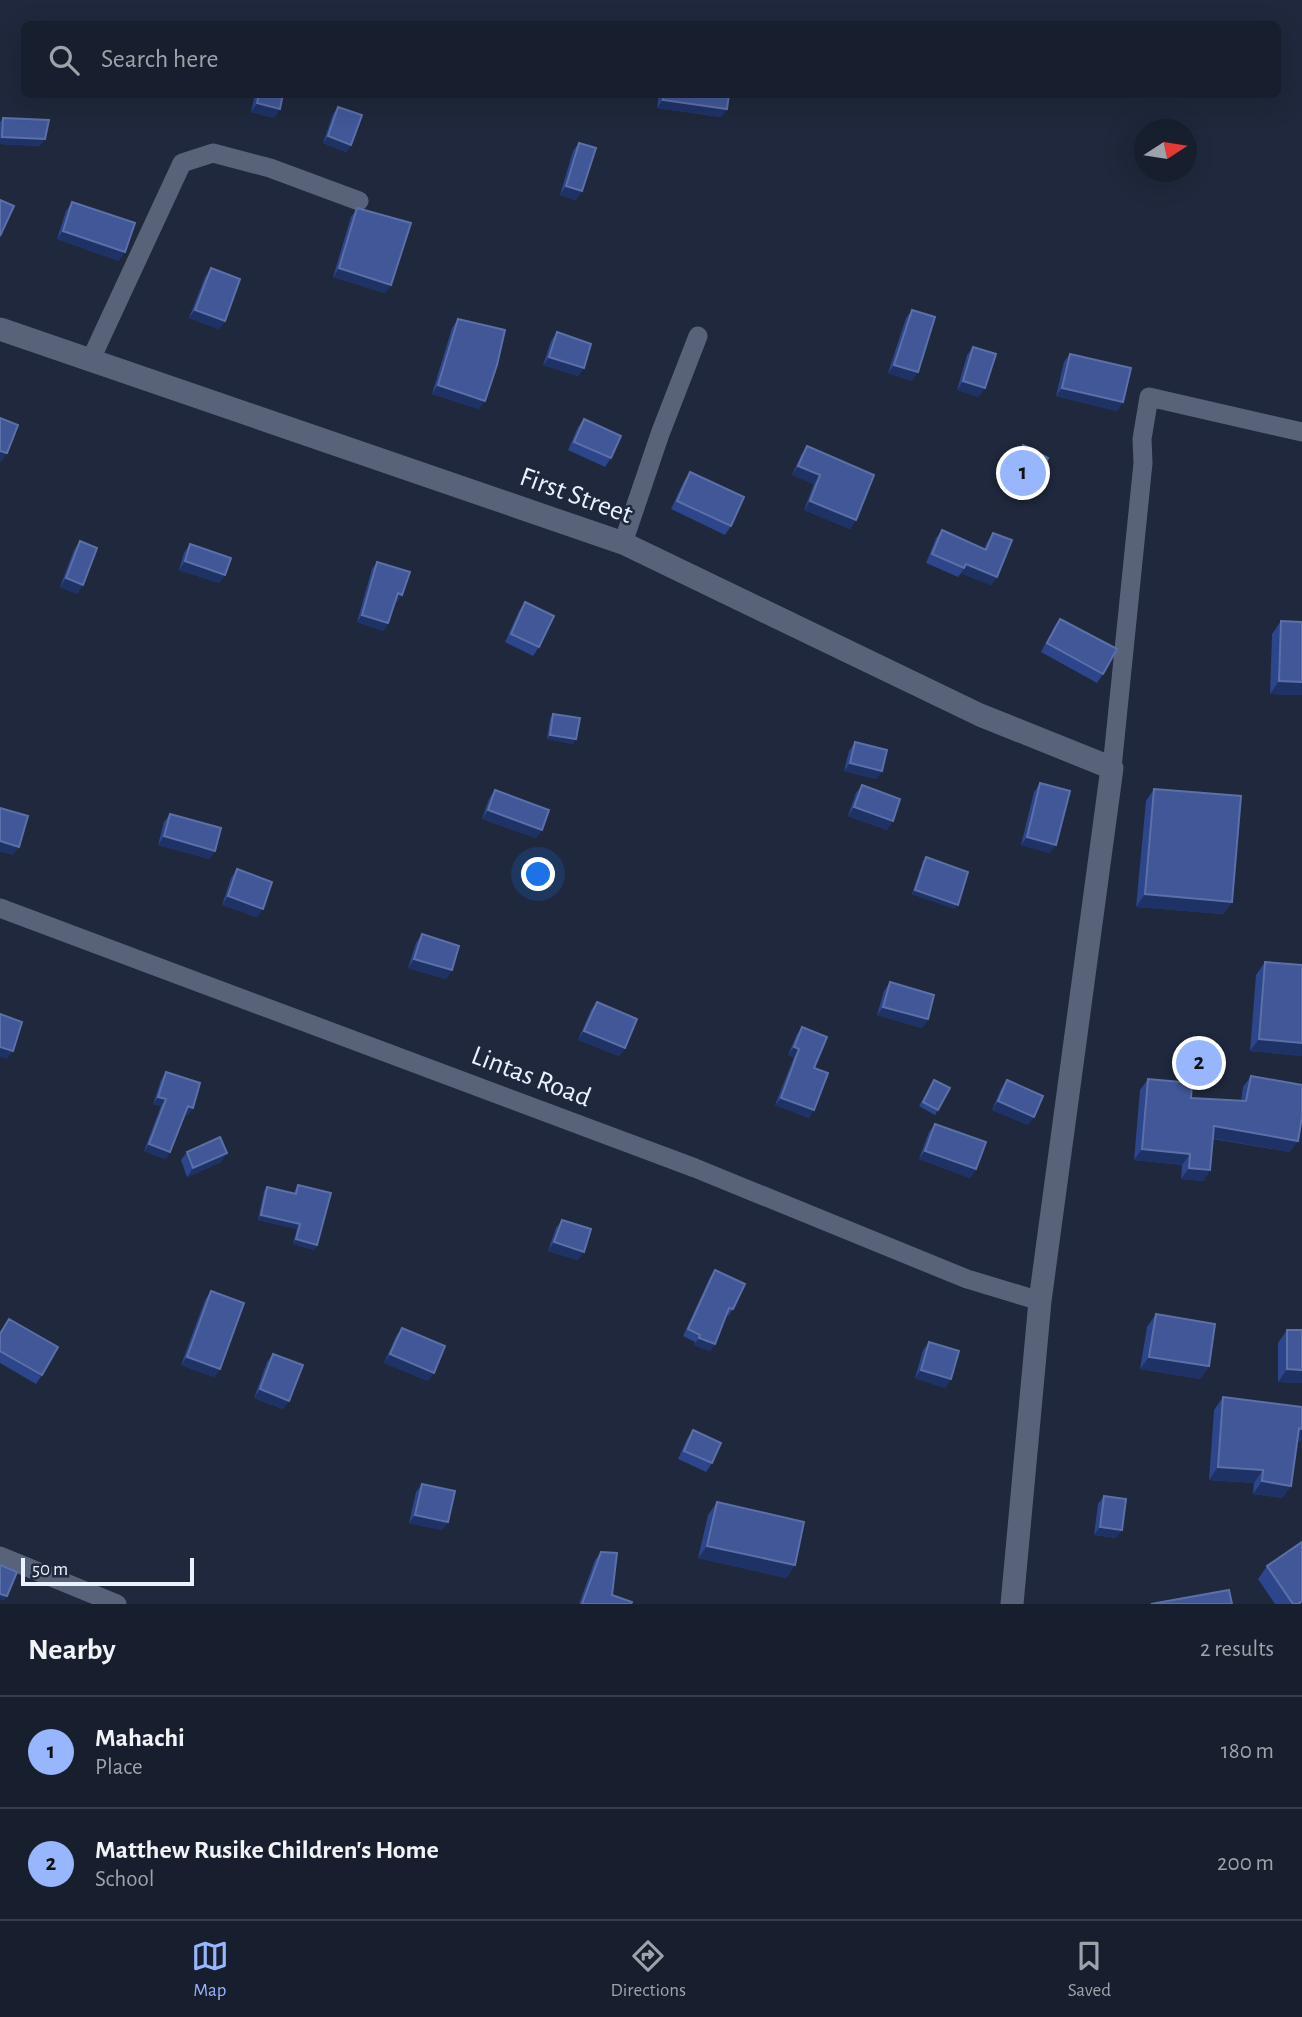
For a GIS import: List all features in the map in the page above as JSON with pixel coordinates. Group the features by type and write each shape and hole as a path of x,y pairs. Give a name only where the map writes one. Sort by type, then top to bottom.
{"street":[{"path":"91,359 183,163 213,153 270,169 359,201"},
{"name":"First Street","path":"0,329 623,543 979,715 1112,768"},
{"path":"623,543 660,434 698,336"},
{"path":"1012,1604 1040,1301 1112,768 1143,463 1142,439 1149,397 1302,432"},
{"name":"Lintas Road","path":"0,908 695,1168 967,1279 1040,1301"},
{"path":"0,1556 117,1604"}],"building":[{"path":"258,98 282,98 280,109 257,103"},
{"path":"663,98 728,98 727,109"},
{"path":"338,107 362,115 351,145 328,136"},
{"path":"3,118 49,120 45,139 2,137"},
{"path":"579,143 596,148 582,191 566,186"},
{"path":"0,200 14,206 0,236"},
{"path":"72,202 135,223 125,252 63,231"},
{"path":"357,208 411,223 391,285 339,268"},
{"path":"211,268 240,279 225,321 195,310"},
{"path":"912,310 935,317 918,372 894,365"},
{"path":"458,319 505,330 485,401 438,385"},
{"path":"557,332 591,344 584,368 549,357"},
{"path":"973,347 996,354 985,388 963,381"},
{"path":"1070,354 1131,368 1123,402 1062,388"},
{"path":"0,418 18,425 7,453 0,451"},
{"path":"584,419 621,436 611,458 574,442"},
{"path":"1023,445 1048,458 1034,485 1009,472"},
{"path":"807,446 874,475 856,520 810,501 820,475 798,466"},
{"path":"690,472 744,497 731,526 677,501"},
{"path":"942,530 986,550 993,533 1012,540 997,577 966,564 964,568 932,554"},
{"path":"80,541 97,548 83,585 66,578"},
{"path":"190,544 231,558 225,575 185,561"},
{"path":"377,562 410,572 402,595 398,593 388,623 362,615"},
{"path":"525,602 554,616 539,647 511,634"},
{"path":"1060,619 1117,649 1103,674 1047,643"},
{"path":"1281,621 1302,622 1302,682 1279,681"},
{"path":"553,714 580,718 576,739 550,735"},
{"path":"855,742 887,750 882,771 850,763"},
{"path":"1040,783 1070,791 1056,845 1027,837"},
{"path":"862,785 900,799 893,821 854,807"},
{"path":"1154,789 1241,796 1232,902 1145,894"},
{"path":"495,790 549,810 542,830 488,810"},
{"path":"0,808 28,816 19,847 0,841"},
{"path":"170,814 221,828 215,851 164,836"},
{"path":"926,857 968,872 958,905 915,890"},
{"path":"237,869 272,882 263,909 228,896"},
{"path":"422,934 459,946 452,970 414,959"},
{"path":"1265,962 1302,965 1302,1043 1259,1039"},
{"path":"890,982 934,995 928,1019 883,1007"},
{"path":"597,1002 637,1019 625,1048 584,1031"},
{"path":"0,1014 22,1022 13,1051 0,1047"},
{"path":"802,1027 827,1037 814,1068 828,1073 814,1110 781,1098 799,1049 794,1047"},
{"path":"166,1072 200,1083 193,1108 188,1106 170,1152 149,1144 166,1099 158,1097"},
{"path":"1251,1076 1302,1085 1302,1117 1298,1141 1214,1126 1210,1170 1189,1168 1190,1154 1142,1149 1148,1079 1192,1083 1191,1098 1246,1101"},
{"path":"934,1080 950,1088 938,1110 923,1102"},
{"path":"1007,1080 1043,1096 1034,1117 998,1101"},
{"path":"935,1124 986,1142 976,1169 925,1151"},
{"path":"220,1137 227,1153 193,1168 187,1152"},
{"path":"298,1185 331,1193 317,1245 296,1239 300,1224 261,1215 267,1187 296,1194"},
{"path":"562,1220 591,1229 584,1252 554,1242"},
{"path":"715,1270 745,1284 733,1309 729,1308 715,1344 699,1338 700,1335 688,1329"},
{"path":"211,1291 244,1303 220,1369 187,1357"},
{"path":"1156,1314 1215,1324 1209,1366 1149,1357"},
{"path":"9,1319 58,1347 42,1375 0,1351 0,1334"},
{"path":"402,1328 445,1346 434,1373 390,1354"},
{"path":"1287,1330 1302,1330 1302,1370 1287,1369"},
{"path":"929,1342 959,1351 951,1379 921,1370"},
{"path":"273,1354 303,1365 289,1401 260,1389"},
{"path":"1223,1397 1302,1407 1302,1429 1299,1428 1291,1486 1262,1481 1263,1470 1218,1467"},
{"path":"693,1430 721,1443 712,1463 684,1451"},
{"path":"422,1484 455,1491 448,1522 415,1515"},
{"path":"1104,1496 1126,1499 1122,1530 1100,1527"},
{"path":"717,1502 804,1522 795,1565 707,1546"},
{"path":"1302,1542 1302,1601 1293,1604 1267,1566"},
{"path":"601,1552 617,1553 612,1595 632,1602 631,1604 582,1604"},
{"path":"0,1565 17,1572 7,1596 0,1594"},
{"path":"1229,1590 1232,1604 1151,1604"}],"place":[{"name":"Mahachi","path":"1023,473"},
{"name":"Matthew Rusike Children's Home","path":"1199,1063"}]}
